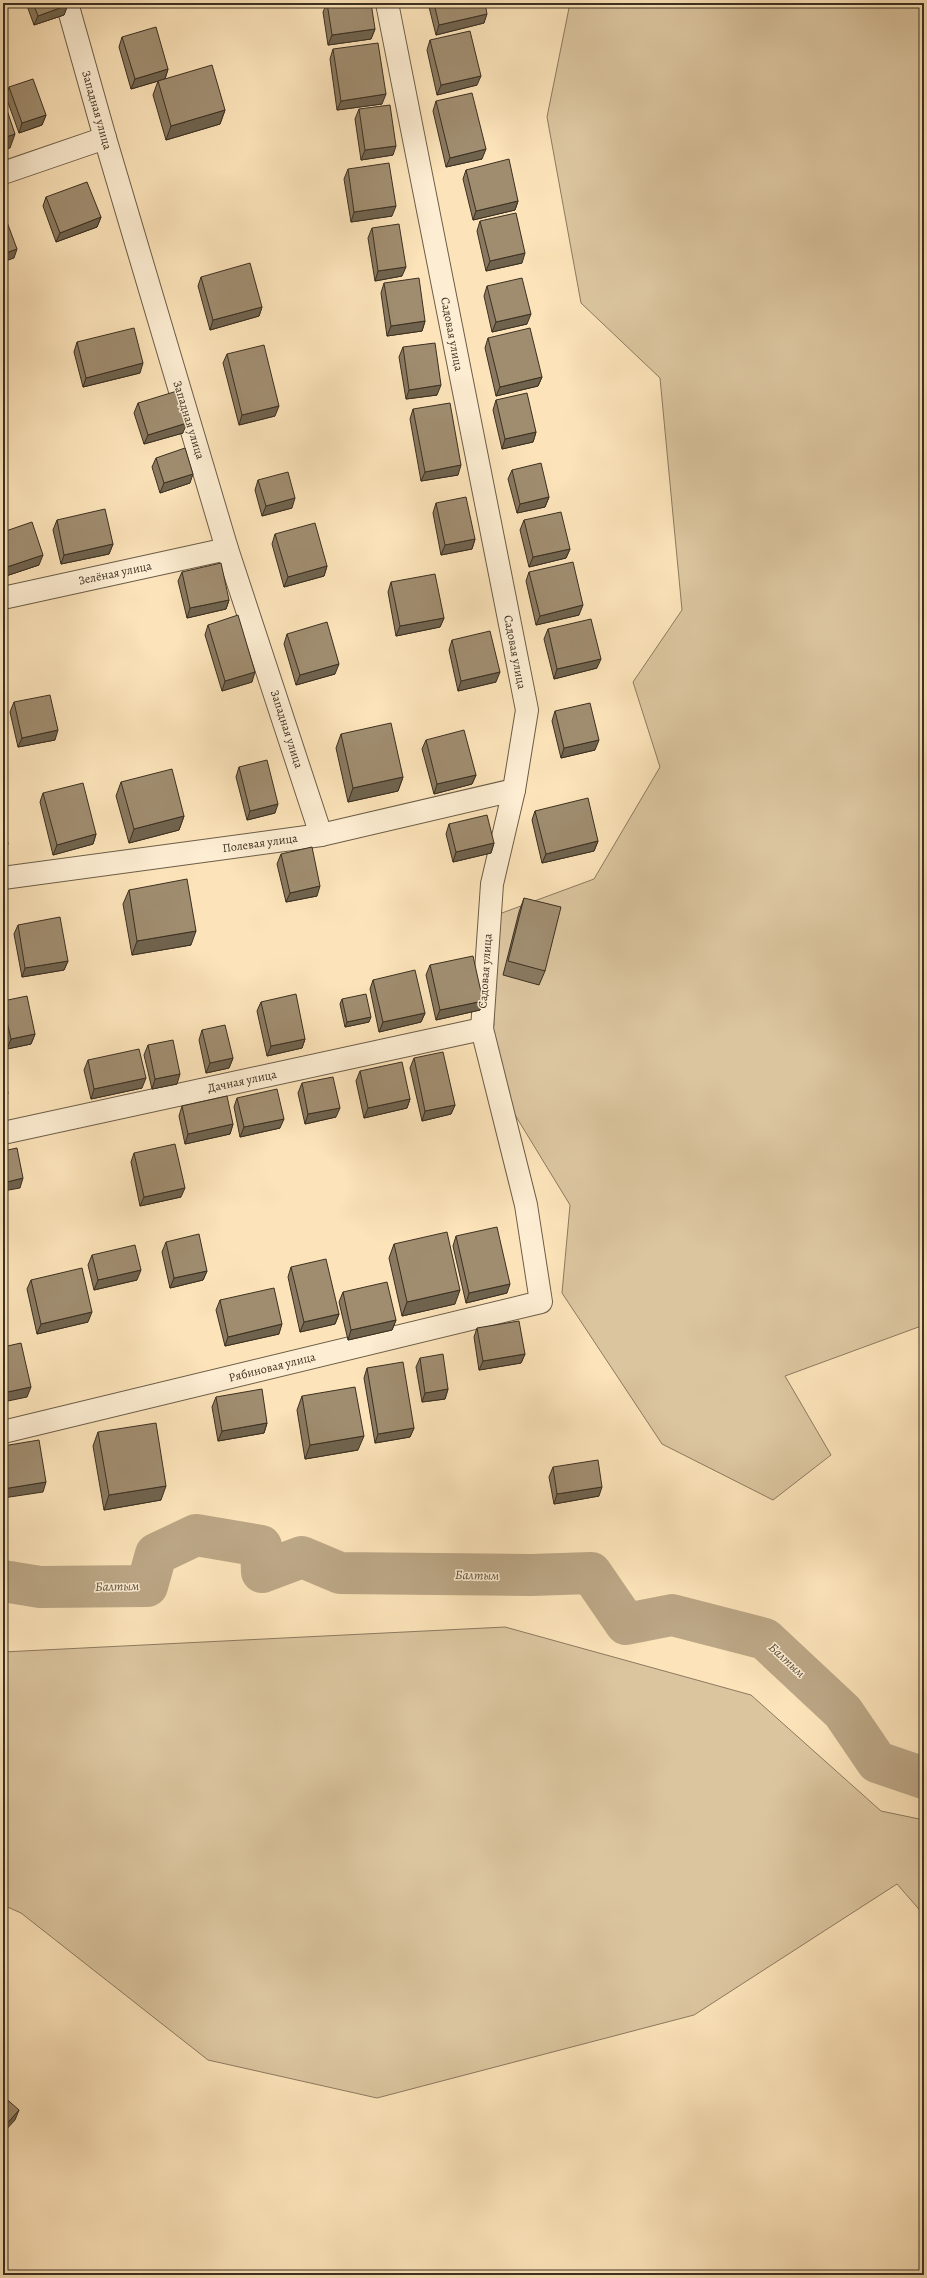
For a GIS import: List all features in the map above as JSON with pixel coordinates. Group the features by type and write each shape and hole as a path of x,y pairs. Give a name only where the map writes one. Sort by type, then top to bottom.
{"street":[{"name":"Западная улица","path":"67,3 105,138 228,549 321,834"},
{"name":"Садовая улица","path":"387,3 527,710 514,790 492,884 482,1029 526,1205 541,1302"},
{"path":"3,173 105,138"},
{"name":"Зелёная улица","path":"3,598 228,549"},
{"name":"Полевая улица","path":"3,878 321,834 514,790"},
{"name":"Дачная улица","path":"3,1133 482,1029"},
{"name":"Рябиновая улица","path":"3,1432 541,1302"}],"shaded area":[{"path":"570,3 924,3 924,1325 785,1376 831,1455 773,1500 662,1444 562,1293 570,1205 484,1064 494,1025 491,917 594,879 660,767 633,682 682,610 660,378 581,303 547,117"},
{"path":"505,1627 751,1695 881,1811 924,1820 924,1915 897,1884 694,2015 377,2098 208,2060 21,1913 3,1905 3,1652"}],"building":[{"path":"33,3 67,3 68,5 38,16"},
{"path":"327,3 371,3 375,29 332,35"},
{"path":"434,3 485,3 487,14 439,25"},
{"path":"156,27 168,69 135,79 122,37"},
{"path":"470,31 481,76 441,85 430,40"},
{"path":"378,43 386,94 341,101 333,49"},
{"path":"212,65 225,110 171,126 158,81"},
{"path":"33,79 46,115 22,123 9,87"},
{"path":"472,93 486,149 450,158 436,101"},
{"path":"3,98 15,134 3,138"},
{"path":"390,105 396,146 365,150 359,109"},
{"path":"509,159 518,201 476,211 466,170"},
{"path":"389,163 396,206 354,212 348,169"},
{"path":"87,182 101,217 60,233 46,197"},
{"path":"516,213 525,253 490,261 480,221"},
{"path":"3,214 17,249 3,254"},
{"path":"399,224 406,267 378,271 372,228"},
{"path":"250,263 262,307 213,320 201,277"},
{"path":"419,278 425,321 391,326 384,283"},
{"path":"522,278 531,314 496,322 487,286"},
{"path":"134,328 143,363 86,378 77,342"},
{"path":"530,328 542,377 500,387 488,338"},
{"path":"435,343 441,385 409,390 403,347"},
{"path":"264,345 279,406 242,415 227,354"},
{"path":"177,391 187,423 148,435 138,403"},
{"path":"527,393 536,432 505,439 496,400"},
{"path":"450,403 461,465 425,472 413,409"},
{"path":"185,448 193,474 164,483 156,458"},
{"path":"541,463 549,497 520,504 512,470"},
{"path":"288,472 295,498 266,506 258,480"},
{"path":"466,497 475,539 445,545 436,503"},
{"path":"105,509 113,544 64,555 57,520"},
{"path":"561,512 570,549 533,557 524,520"},
{"path":"32,522 43,555 7,567 3,555 3,532"},
{"path":"315,523 327,566 288,577 275,534"},
{"path":"573,562 583,605 540,616 529,572"},
{"path":"221,563 229,600 190,608 182,572"},
{"path":"435,574 444,618 400,626 391,582"},
{"path":"238,615 255,672 225,681 208,625"},
{"path":"591,619 601,659 557,669 548,629"},
{"path":"327,622 339,664 300,675 287,634"},
{"path":"490,631 500,672 461,681 452,640"},
{"path":"50,695 58,730 22,738 14,702"},
{"path":"590,703 599,740 564,748 555,711"},
{"path":"391,723 403,777 353,788 341,734"},
{"path":"464,730 476,775 437,784 426,740"},
{"path":"267,760 278,804 250,811 239,767"},
{"path":"172,769 184,816 134,829 121,782"},
{"path":"83,783 96,834 57,845 43,793"},
{"path":"588,798 598,841 546,854 535,811"},
{"path":"487,815 494,843 456,852 449,824"},
{"path":"3,816 8,844 3,845"},
{"path":"312,847 320,886 290,893 281,854"},
{"path":"187,879 196,931 137,941 129,890"},
{"path":"524,898 561,907 545,971 508,961"},
{"path":"60,917 68,961 25,968 18,925"},
{"path":"473,956 483,1001 440,1010 430,965"},
{"path":"415,970 425,1013 383,1022 373,980"},
{"path":"296,994 305,1039 271,1046 261,1002"},
{"path":"366,994 371,1017 347,1022 342,999"},
{"path":"27,996 35,1034 11,1039 3,1001"},
{"path":"225,1025 233,1058 210,1063 202,1030"},
{"path":"173,1040 180,1074 155,1079 148,1045"},
{"path":"139,1049 146,1078 94,1089 88,1060"},
{"path":"443,1052 455,1105 425,1111 414,1058"},
{"path":"402,1062 410,1099 368,1108 360,1071"},
{"path":"3,1071 8,1093 3,1095"},
{"path":"333,1077 340,1108 308,1114 302,1083"},
{"path":"277,1089 284,1119 244,1127 237,1098"},
{"path":"227,1096 233,1124 188,1134 182,1106"},
{"path":"175,1144 185,1188 144,1197 134,1153"},
{"path":"17,1148 23,1178 3,1183 3,1151"},
{"path":"497,1227 510,1284 469,1293 456,1236"},
{"path":"447,1232 460,1290 407,1302 394,1244"},
{"path":"199,1234 207,1271 174,1278 166,1242"},
{"path":"135,1245 141,1270 98,1280 92,1255"},
{"path":"326,1259 339,1314 304,1322 291,1267"},
{"path":"82,1268 92,1312 41,1324 31,1280"},
{"path":"387,1282 396,1320 351,1330 343,1292"},
{"path":"274,1288 282,1324 228,1337 220,1300"},
{"path":"519,1321 525,1354 483,1361 477,1328"},
{"path":"21,1343 31,1387 3,1393 3,1347"},
{"path":"443,1354 448,1389 425,1393 420,1358"},
{"path":"403,1362 414,1428 378,1434 367,1368"},
{"path":"355,1387 364,1436 310,1445 302,1396"},
{"path":"262,1389 267,1423 222,1431 216,1397"},
{"path":"156,1423 166,1486 109,1495 98,1432"},
{"path":"39,1440 46,1482 3,1489 3,1446"},
{"path":"598,1460 602,1487 557,1494 553,1467"},
{"path":"3,2096 19,2110 4,2127 3,2126"}],"waterway":[{"name":"Балтым","path":"3,1581 40,1587 147,1586 156,1554 196,1535 261,1546 262,1572 302,1557 340,1573 531,1575 591,1573 626,1624 672,1615 765,1639 843,1712 877,1762 924,1778"}]}
